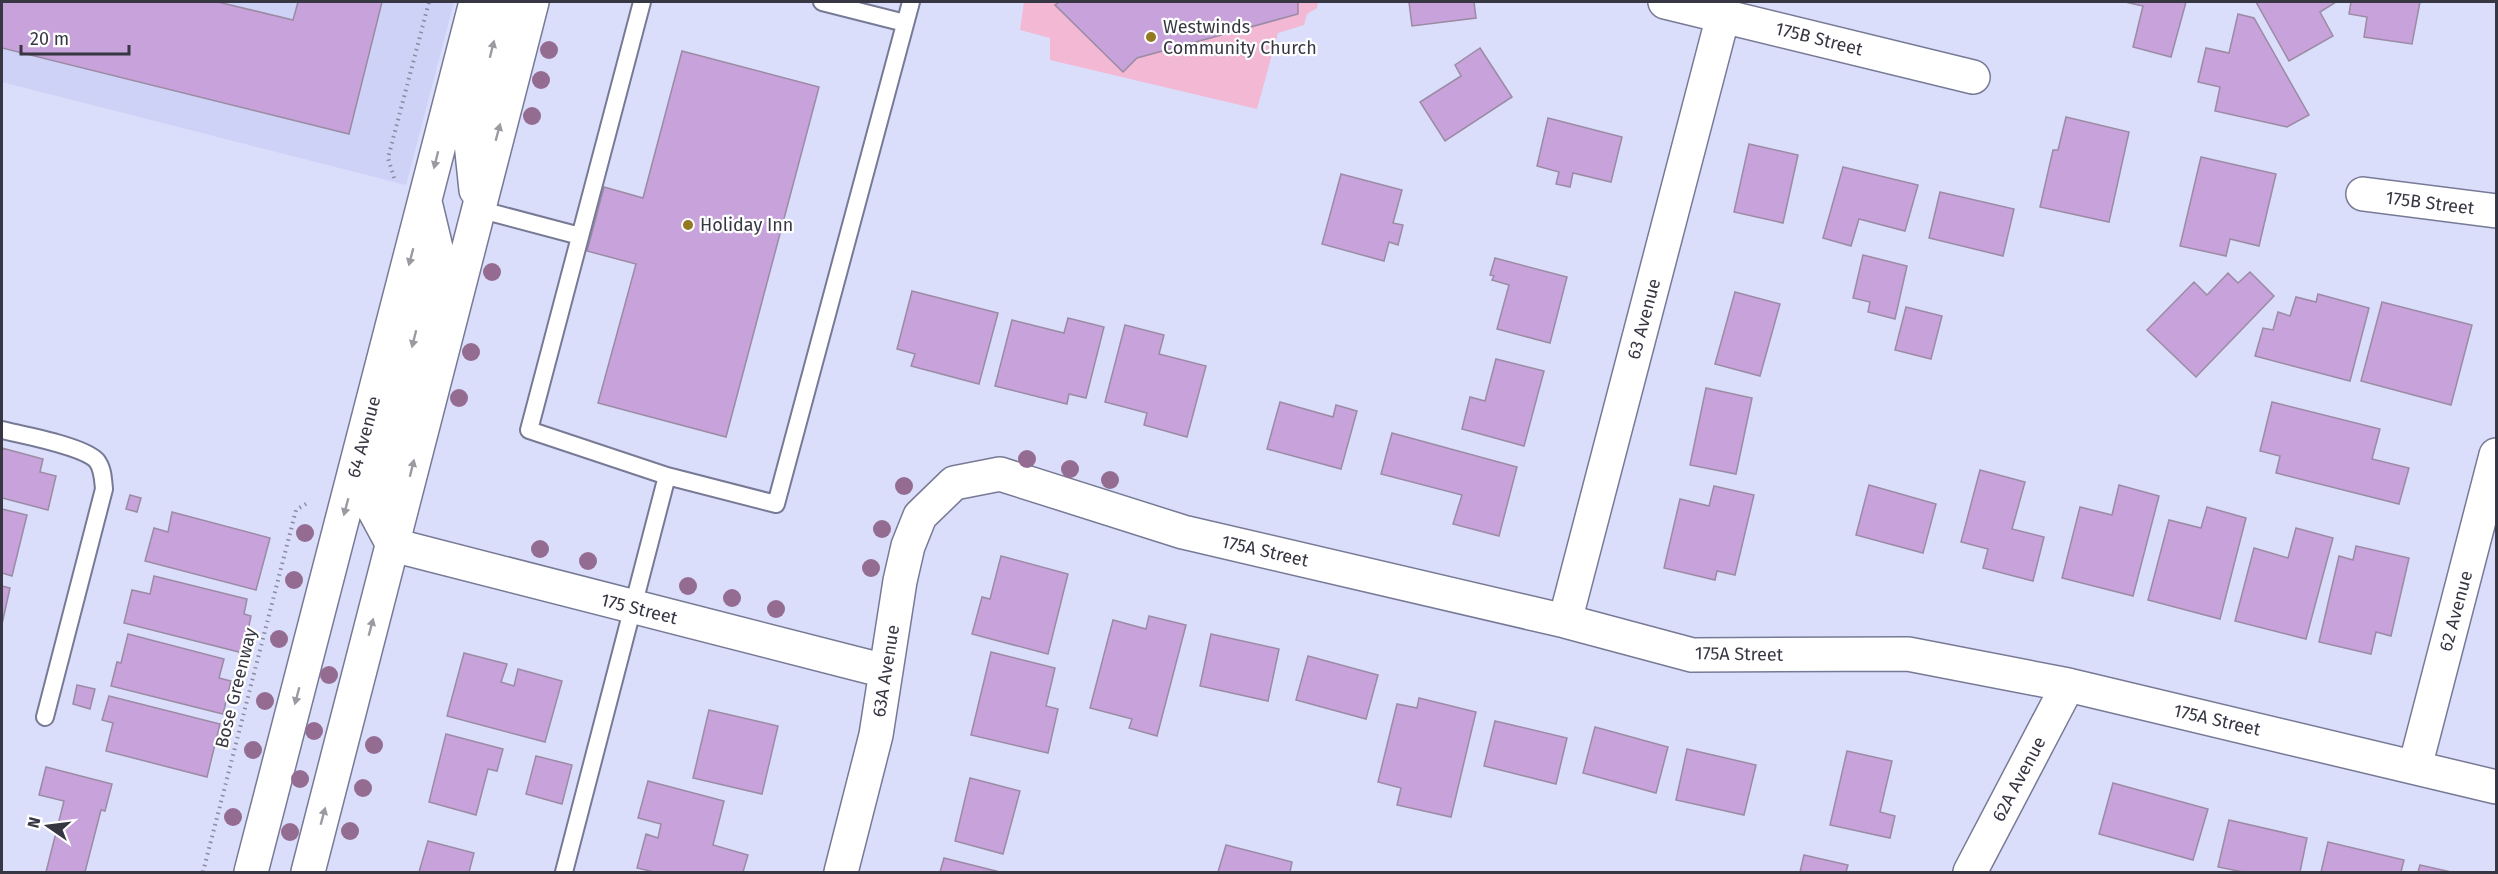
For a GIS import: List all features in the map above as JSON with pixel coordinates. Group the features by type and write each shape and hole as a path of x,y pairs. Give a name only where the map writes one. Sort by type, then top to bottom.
{"street":[{"name":"64 Avenue","path":"251,873 476,2"},
{"path":"478,209 470,133 504,2"},
{"path":"308,873 532,2"},
{"name":"175B Street","path":"1665,2 1973,77"},
{"name":"63 Avenue","path":"1565,621 1723,16"},
{"name":"175B Street","path":"2363,194 2496,211"},
{"path":"393,545 372,506 437,252 425,201"},
{"name":"62 Avenue","path":"2415,767 2495,464"},
{"name":"175A Street","path":"954,483 1000,474 1184,532 1565,621 1692,655 1908,654 2068,685 2496,787"},
{"name":"63A Avenue","path":"841,873 876,735 885,671 908,546 920,516 954,483"},
{"name":"175 Street","path":"393,545 885,671"},
{"name":"62A Avenue","path":"1970,873 2068,685"}],"lane":[{"path":"642,2 529,430 667,476 776,504 910,2"},
{"path":"822,2 905,23"},
{"path":"478,209 580,236"},
{"path":"2,430 81,451 97,461 103,474 104,489 45,717"},
{"path":"564,873 667,476"}],"path":[{"path":"388,158 429,2"},
{"name":"Bose Greenway","path":"203,873 296,510"}],"shaded area":[{"path":"2,2 454,2 406,185 2,82"},
{"path":"1024,2 1318,2 1317,8 1307,14 1304,25 1278,33 1257,109 1050,60 1050,38 1020,30"}],"building":[{"path":"2,2 218,2 293,20 298,2 382,2 349,134 2,48"},
{"name":"Westwinds Community Church","path":"1059,2 1298,2 1298,14 1137,58 1123,72 1055,5"},
{"path":"1409,2 1474,2 1476,18 1412,26"},
{"path":"2125,2 2186,2 2171,57 2133,47 2143,6"},
{"path":"2256,2 2336,2 2320,12 2333,36 2289,61"},
{"path":"2351,2 2420,2 2412,44 2364,37 2367,17 2349,14"},
{"path":"2238,14 2254,18 2309,115 2287,127 2215,111 2220,87 2198,82 2206,48 2229,53"},
{"path":"1480,48 1512,97 1445,141 1420,102 1461,76 1455,65"},
{"name":"Holiday Inn","path":"682,51 819,87 726,437 598,403 636,264 587,251 604,187 643,198"},
{"path":"2066,117 2129,132 2109,222 2040,207 2053,150 2058,150"},
{"path":"1548,118 1622,137 1611,182 1573,173 1570,187 1556,184 1559,172 1537,166"},
{"path":"1749,144 1798,155 1783,223 1734,212"},
{"path":"2201,157 2276,174 2259,246 2230,239 2226,256 2180,246"},
{"path":"1843,167 1918,185 1905,231 1859,219 1851,246 1823,238"},
{"path":"1341,174 1402,190 1393,223 1403,225 1398,245 1389,242 1384,261 1322,244"},
{"path":"1940,192 2014,209 2003,256 1929,238"},
{"path":"1863,255 1907,266 1895,319 1868,312 1870,302 1853,298"},
{"path":"1495,258 1567,277 1550,343 1497,329 1509,285 1492,280 1494,276 1490,275"},
{"path":"2250,272 2274,296 2196,377 2147,330 2194,282 2207,295 2228,273 2238,283"},
{"path":"912,291 998,313 979,384 911,366 915,354 897,349"},
{"path":"1735,292 1780,304 1760,376 1715,364"},
{"path":"2318,294 2369,308 2350,381 2255,356 2263,328 2273,330 2278,312 2290,316 2296,297 2316,302"},
{"path":"2382,302 2472,325 2451,405 2361,381"},
{"path":"1906,307 1942,316 1931,359 1895,350"},
{"path":"1068,318 1104,327 1086,398 1069,394 1067,404 995,386 1012,320 1064,333"},
{"path":"1125,325 1164,335 1159,354 1206,366 1187,437 1144,425 1147,413 1105,402"},
{"path":"1496,359 1544,371 1524,446 1462,429 1470,397 1485,401"},
{"path":"1706,388 1752,398 1736,474 1690,465"},
{"path":"1280,402 1333,417 1336,405 1357,411 1341,469 1267,449"},
{"path":"2272,402 2380,429 2372,459 2409,468 2399,504 2276,473 2280,456 2260,451"},
{"path":"1392,433 1517,467 1499,536 1453,524 1462,495 1381,474"},
{"path":"2,448 43,459 40,472 56,476 48,510 2,498"},
{"path":"1980,470 2025,482 2012,529 2044,537 2033,581 1983,568 1988,549 1961,542"},
{"path":"1869,485 1936,504 1923,553 1856,535"},
{"path":"2119,485 2159,496 2133,596 2062,578 2080,507 2112,515"},
{"path":"1714,486 1754,495 1735,575 1717,571 1715,580 1664,568 1680,499 1709,506"},
{"path":"130,495 141,498 137,512 126,509"},
{"path":"2207,507 2246,518 2220,619 2148,600 2169,520 2201,528"},
{"path":"2,509 27,515 12,576 2,573"},
{"path":"172,512 270,538 256,590 145,561 154,528 168,532"},
{"path":"2296,528 2333,538 2306,639 2235,621 2254,548 2288,558"},
{"path":"2356,546 2409,558 2391,636 2376,632 2371,654 2319,642 2339,556 2353,560"},
{"path":"1001,556 1068,574 1048,654 972,634 982,597 990,599"},
{"path":"154,576 247,599 244,614 251,616 243,653 124,623 132,590 150,594"},
{"path":"2,586 10,588 2,624"},
{"path":"1149,616 1186,625 1157,736 1129,728 1132,719 1090,708 1113,620 1146,629"},
{"path":"128,634 224,659 219,678 231,681 223,714 111,686 117,662 121,663"},
{"path":"1211,634 1279,649 1268,701 1200,686"},
{"path":"991,652 1055,668 1046,706 1058,709 1048,753 971,735"},
{"path":"464,653 507,664 501,682 514,686 518,669 562,681 545,742 447,716"},
{"path":"1308,656 1378,675 1366,719 1296,700"},
{"path":"77,685 95,689 90,709 73,704"},
{"path":"109,696 220,724 207,777 106,751 113,723 102,720"},
{"path":"1419,698 1476,712 1451,817 1397,805 1401,788 1378,782 1397,704 1417,708"},
{"path":"709,710 778,726 762,794 693,778"},
{"path":"1495,721 1567,738 1556,784 1484,766"},
{"path":"1595,727 1668,747 1656,793 1583,773"},
{"path":"446,734 503,749 497,771 488,769 476,815 429,802"},
{"path":"1687,749 1756,765 1744,815 1676,800"},
{"path":"1847,751 1892,761 1880,812 1895,816 1890,838 1830,825"},
{"path":"536,756 572,765 562,804 526,794"},
{"path":"46,767 112,784 105,811 101,810 85,872 46,872 64,801 39,795"},
{"path":"970,778 1020,791 1003,854 955,841"},
{"path":"648,781 724,801 713,845 748,855 743,872 654,872 637,868 646,834 658,838 661,824 638,818"},
{"path":"2113,783 2208,809 2193,860 2099,834"},
{"path":"2229,820 2307,838 2300,872 2243,872 2218,867"},
{"path":"428,841 474,853 469,872 419,872"},
{"path":"2328,842 2404,860 2401,872 2321,872"},
{"path":"1226,845 1292,862 1290,872 1218,872"},
{"path":"1804,855 1848,865 1846,872 1800,872"},
{"path":"944,858 1000,872 940,872"},
{"path":"2420,865 2451,872 2418,872"}],"place":[{"name":"Westwinds Community Church","path":"1151,37"},
{"name":"Holiday Inn","path":"688,225"}]}
